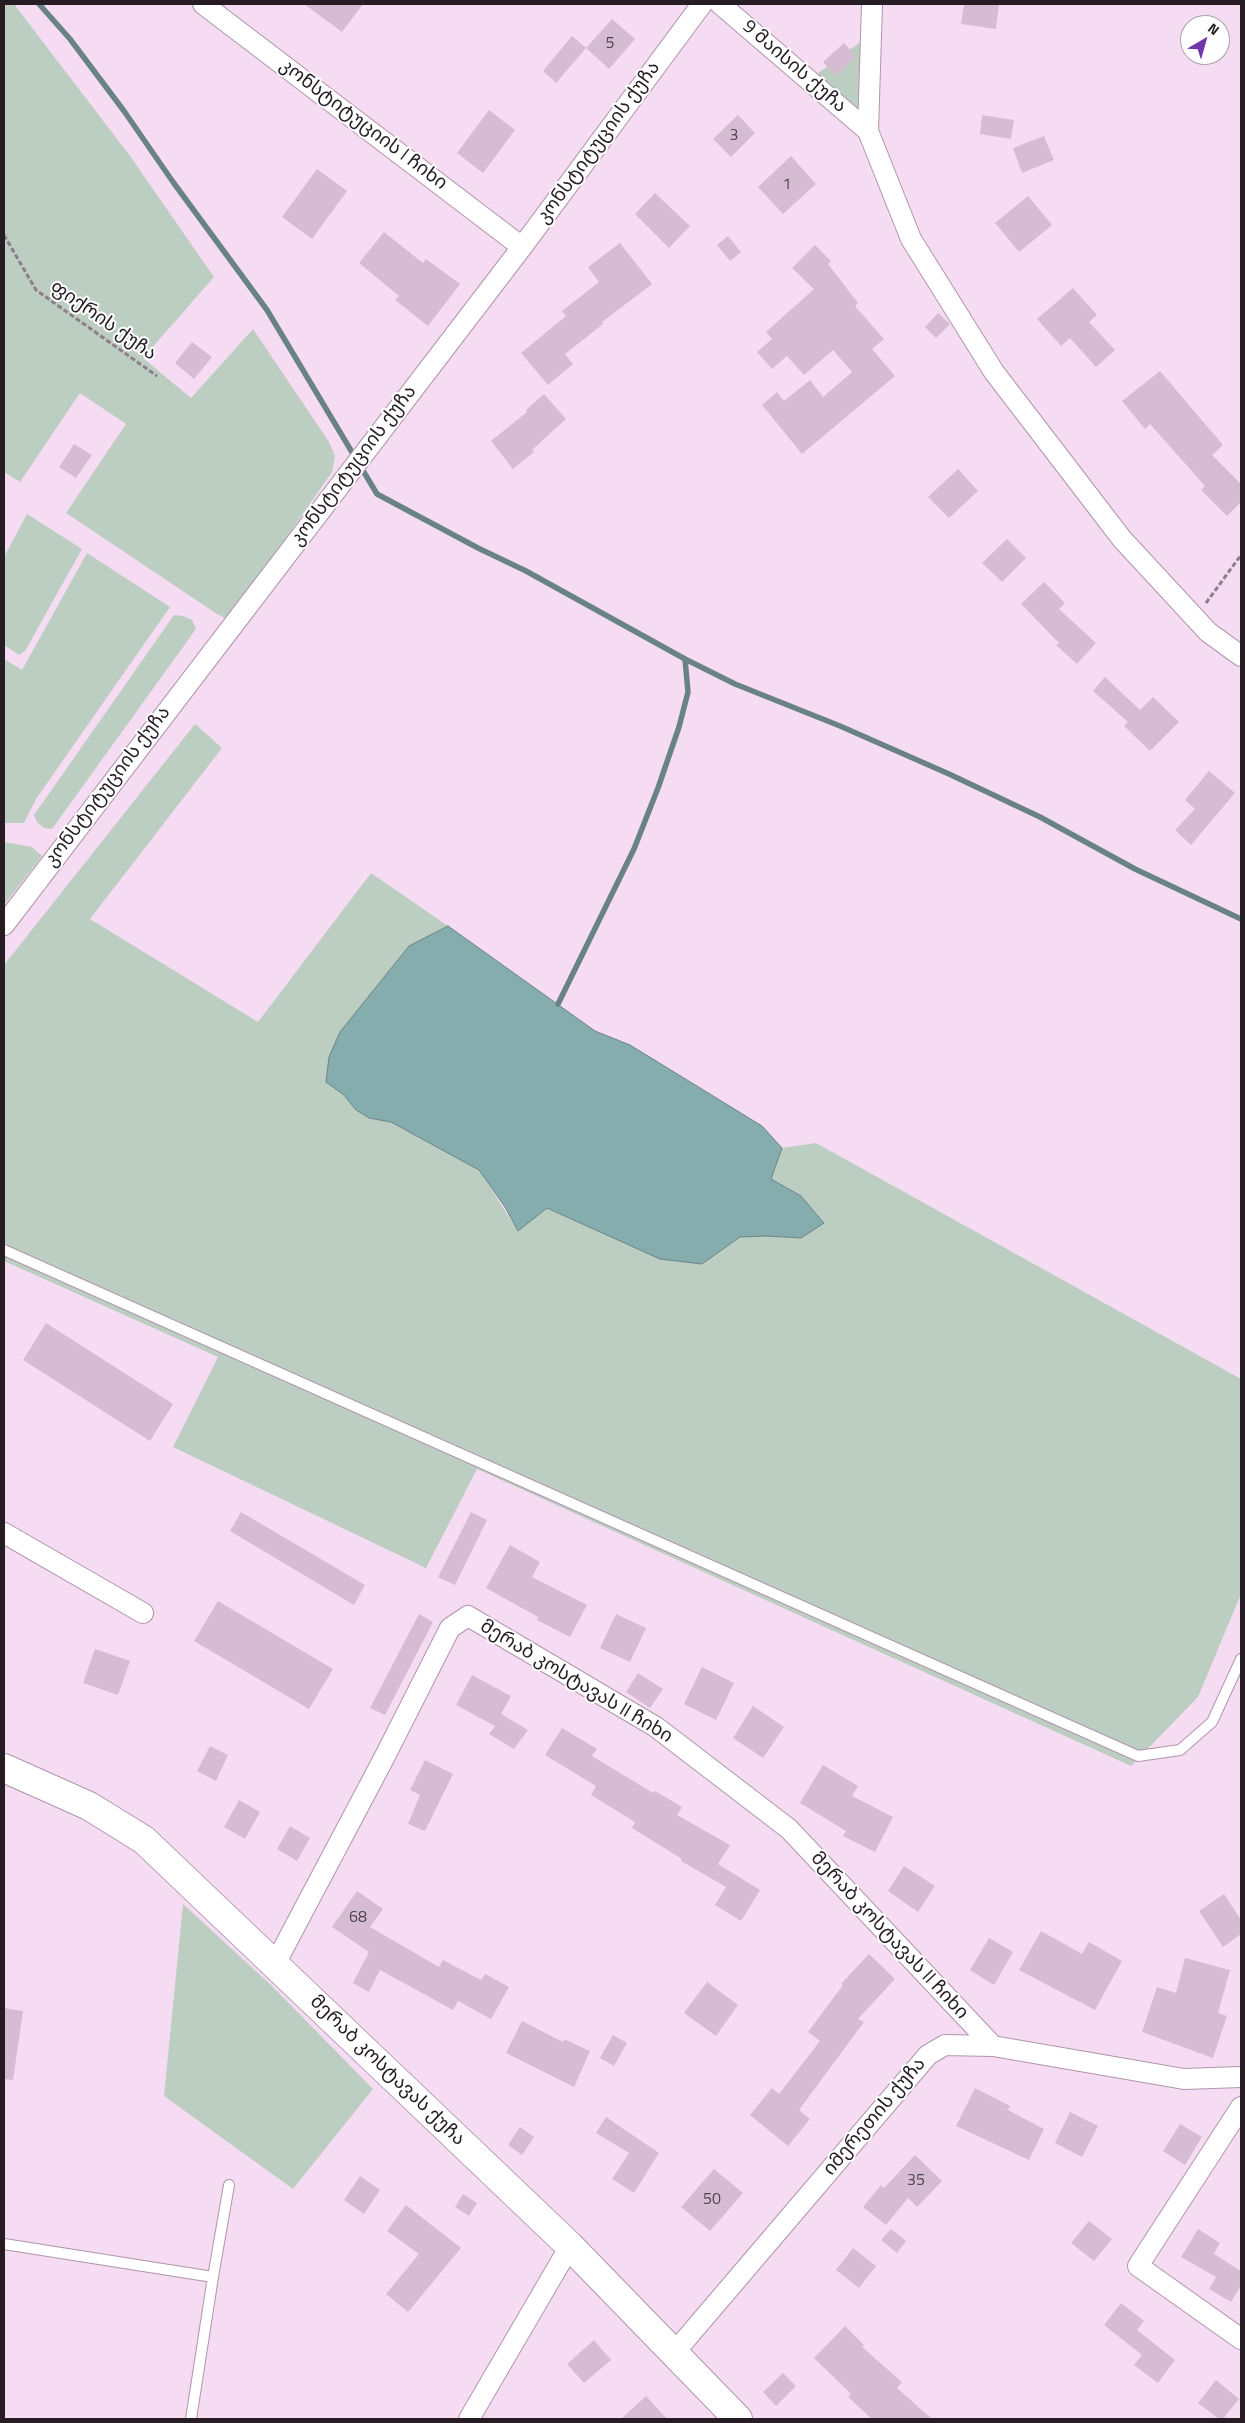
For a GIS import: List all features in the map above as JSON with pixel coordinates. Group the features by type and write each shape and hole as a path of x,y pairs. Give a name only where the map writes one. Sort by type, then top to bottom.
{"main road":[{"name":"მერაბ კოსტავას ქუჩა","path":"4,1768 89,1806 144,1840 570,2246 738,2419"}],"street":[{"name":"კონსტიტუციის I ჩიხი","path":"203,4 522,247"},
{"name":"კონსტიტუციის ქუჩა","path":"4,925 522,247 702,4"},
{"name":"9 მაისის ქუჩა","path":"720,4 868,131"},
{"path":"872,4 868,131 911,239 994,372 1122,539 1208,632 1241,656"},
{"path":"4,1533 143,1613"},
{"name":"მერაბ კოსტავას II ჩიხი","path":"275,1964 383,1760 450,1628 468,1616 656,1727 789,1829 993,2046"},
{"name":"იმერეთის ქუჩა","path":"674,2353 928,2055 945,2045 993,2046 1184,2079 1241,2077"},
{"path":"1241,2107 1138,2266 1241,2339"},
{"path":"470,2419 570,2246"}],"lane":[{"path":"4,1250 1138,1756 1180,1750 1212,1722 1241,1659"},
{"path":"191,2419 229,2185"},
{"path":"4,2244 213,2277"}],"path":[{"name":"ფიქრის ქუჩა","path":"4,235 36,290 157,376"},
{"path":"1195,618 1241,555"}],"shaded area":[{"path":"4,4 14,4 130,156 214,277 143,358 191,398 253,329 329,442 335,456 332,472 238,607 227,619 66,513 126,424 80,393 20,482 4,472"},
{"path":"863,40 860,110 856,111 817,74"},
{"path":"27,514 82,549 25,651 19,655 4,645 4,557"},
{"path":"87,553 170,607 36,799 24,823 4,823 4,659 22,670"},
{"path":"174,615 192,620 196,629 52,829 44,828 37,822 34,815"},
{"path":"195,724 222,748 90,919 258,1022 371,873 448,926 409,946 340,1032 329,1057 326,1082 344,1095 356,1110 368,1118 391,1122 479,1170 518,1231 547,1208 660,1259 702,1264 740,1237 802,1238 824,1222 801,1196 771,1179 782,1148 816,1143 1241,1379 1241,1594 1198,1697 1131,1766 477,1469 426,1568 173,1447 218,1357 4,1261 4,965"},
{"path":"4,842 32,847 42,856 4,905"},
{"path":"448,926 595,1031 630,1045 762,1126 782,1148 771,1179 801,1196 824,1223 801,1238 740,1237 702,1264 660,1259 547,1208 518,1231 505,1207 479,1170 391,1122 369,1118 356,1110 344,1095 326,1082 329,1057 340,1032 409,946"},
{"path":"183,1904 272,1986 373,2089 293,2189 164,2096"}],"building":[{"path":"304,4 363,4 342,32"},
{"path":"964,4 999,4 996,29 961,24"},
{"path":"612,19 635,39 609,69 586,48"},
{"path":"572,36 586,48 556,83 543,71"},
{"path":"844,43 856,56 836,76 823,62"},
{"path":"489,110 515,130 483,173 457,153"},
{"path":"738,115 755,133 731,157 713,139"},
{"path":"982,115 1014,120 1011,139 980,134"},
{"path":"1044,136 1054,160 1022,173 1013,148"},
{"path":"791,156 816,184 783,214 758,187"},
{"path":"317,169 347,191 312,239 282,217"},
{"path":"655,193 690,226 669,248 635,214"},
{"path":"1028,196 1052,225 1019,252 995,223"},
{"path":"384,232 423,263 426,259 460,284 428,326 395,300 399,296 359,263"},
{"path":"728,236 741,252 730,261 717,245"},
{"path":"620,243 652,284 602,322 603,324 565,354 573,364 548,385 521,353 566,316 562,311 599,282 588,267"},
{"path":"815,245 831,261 828,264 858,303 855,306 884,339 872,349 895,376 802,454 762,405 777,392 784,401 810,380 823,397 852,372 833,350 804,375 787,356 772,369 757,352 772,339 766,332 814,289 792,268"},
{"path":"1073,288 1097,315 1089,322 1115,350 1096,367 1070,338 1061,346 1037,319"},
{"path":"938,313 950,324 936,338 925,327"},
{"path":"192,342 212,357 194,379 175,363"},
{"path":"1160,371 1223,445 1212,455 1241,484 1241,502 1227,516 1201,490 1205,486 1150,424 1145,429 1122,401"},
{"path":"544,394 566,419 532,450 534,452 513,469 491,441 527,412 526,410"},
{"path":"74,444 92,455 76,478 59,467"},
{"path":"958,469 978,491 949,518 928,497"},
{"path":"1007,539 1026,558 1002,582 982,563"},
{"path":"1044,582 1065,603 1059,609 1096,643 1077,664 1056,645 1059,643 1021,604"},
{"path":"1105,677 1140,710 1153,697 1179,722 1150,751 1124,726 1128,722 1093,691"},
{"path":"1209,771 1235,793 1191,845 1175,830 1195,809 1185,800"},
{"path":"46,1323 173,1404 150,1441 23,1360"},
{"path":"241,1512 365,1585 354,1605 230,1531"},
{"path":"471,1512 487,1520 455,1585 438,1577"},
{"path":"510,1545 540,1562 532,1577 587,1605 570,1637 537,1620 538,1617 486,1588"},
{"path":"218,1601 333,1669 309,1709 194,1641"},
{"path":"419,1614 433,1622 385,1715 370,1708"},
{"path":"616,1614 646,1628 630,1662 600,1648"},
{"path":"95,1649 130,1661 118,1695 83,1683"},
{"path":"702,1667 734,1683 716,1720 684,1704"},
{"path":"638,1673 663,1689 650,1708 626,1692"},
{"path":"472,1675 511,1696 501,1714 528,1730 514,1749 489,1734 495,1726 456,1705"},
{"path":"753,1706 784,1727 763,1758 733,1738"},
{"path":"562,1728 597,1749 592,1756 653,1793 655,1791 682,1807 677,1815 730,1845 718,1864 760,1890 741,1921 715,1905 726,1887 681,1861 682,1859 632,1828 635,1822 591,1795 596,1786 545,1755"},
{"path":"210,1746 228,1755 216,1781 197,1771"},
{"path":"425,1760 453,1774 425,1831 408,1824 420,1795 410,1790"},
{"path":"823,1765 858,1786 852,1796 893,1817 875,1852 843,1836 846,1831 800,1803"},
{"path":"239,1800 260,1812 245,1839 224,1827"},
{"path":"290,1826 310,1838 297,1861 277,1849"},
{"path":"904,1866 935,1886 918,1912 888,1891"},
{"path":"357,1891 383,1909 370,1927 439,1967 443,1960 481,1980 485,1974 509,1987 491,2019 458,2001 453,2010 380,1970 369,1992 353,1983 369,1952 332,1927"},
{"path":"1224,1894 1241,1920 1241,1934 1223,1947 1199,1911"},
{"path":"1041,1931 1082,1954 1089,1942 1122,1961 1095,2010 1019,1970"},
{"path":"989,1938 1013,1952 994,1985 970,1970"},
{"path":"869,1954 895,1979 858,2019 864,2022 799,2110 810,2119 788,2146 750,2115 772,2088 779,2094 820,2041 808,2032 843,1985 841,1984"},
{"path":"1185,1958 1230,1970 1218,2013 1227,2016 1213,2058 1142,2032 1157,1987 1176,1993"},
{"path":"707,1982 738,2005 716,2036 684,2013"},
{"path":"4,2008 23,2011 13,2080 4,2079"},
{"path":"522,2021 563,2042 564,2039 590,2051 574,2087 506,2053"},
{"path":"613,2035 627,2043 614,2066 600,2058"},
{"path":"975,2088 1010,2106 1008,2110 1044,2129 1029,2160 956,2126"},
{"path":"1070,2112 1098,2126 1082,2157 1055,2143"},
{"path":"606,2117 659,2153 634,2193 612,2179 629,2153 596,2133"},
{"path":"1180,2124 1202,2137 1185,2165 1163,2151"},
{"path":"520,2127 534,2137 522,2155 508,2145"},
{"path":"915,2155 942,2181 917,2207 908,2198 886,2225 863,2207 881,2185 884,2188"},
{"path":"714,2169 743,2193 710,2231 681,2207"},
{"path":"360,2176 380,2190 364,2214 344,2200"},
{"path":"463,2194 477,2203 469,2216 455,2207"},
{"path":"406,2205 461,2248 408,2312 386,2294 419,2254 387,2231"},
{"path":"1089,2221 1112,2239 1094,2261 1071,2243"},
{"path":"891,2229 906,2241 897,2253 881,2240"},
{"path":"1198,2229 1220,2243 1214,2254 1241,2271 1241,2285 1231,2302 1209,2289 1216,2277 1181,2257"},
{"path":"853,2248 876,2266 859,2288 836,2270"},
{"path":"1121,2303 1144,2321 1137,2330 1175,2360 1158,2383 1134,2365 1142,2355 1104,2325"},
{"path":"845,2326 864,2345 862,2347 902,2382 897,2388 932,2419 872,2419 848,2397 851,2394 814,2358"},
{"path":"594,2340 611,2360 584,2383 567,2364"},
{"path":"783,2373 796,2386 776,2406 763,2392"},
{"path":"1216,2380 1239,2399 1223,2419 1219,2419 1198,2403"},
{"path":"646,2396 667,2419 621,2419"}],"waterway":[{"path":"39,4 70,39 124,111 173,182 267,310 377,494 478,548 526,571 685,659 688,692 679,727 658,788 634,849 558,1004"},
{"path":"685,659 735,684 840,726 949,774 1040,817 1135,869 1241,919"}]}
